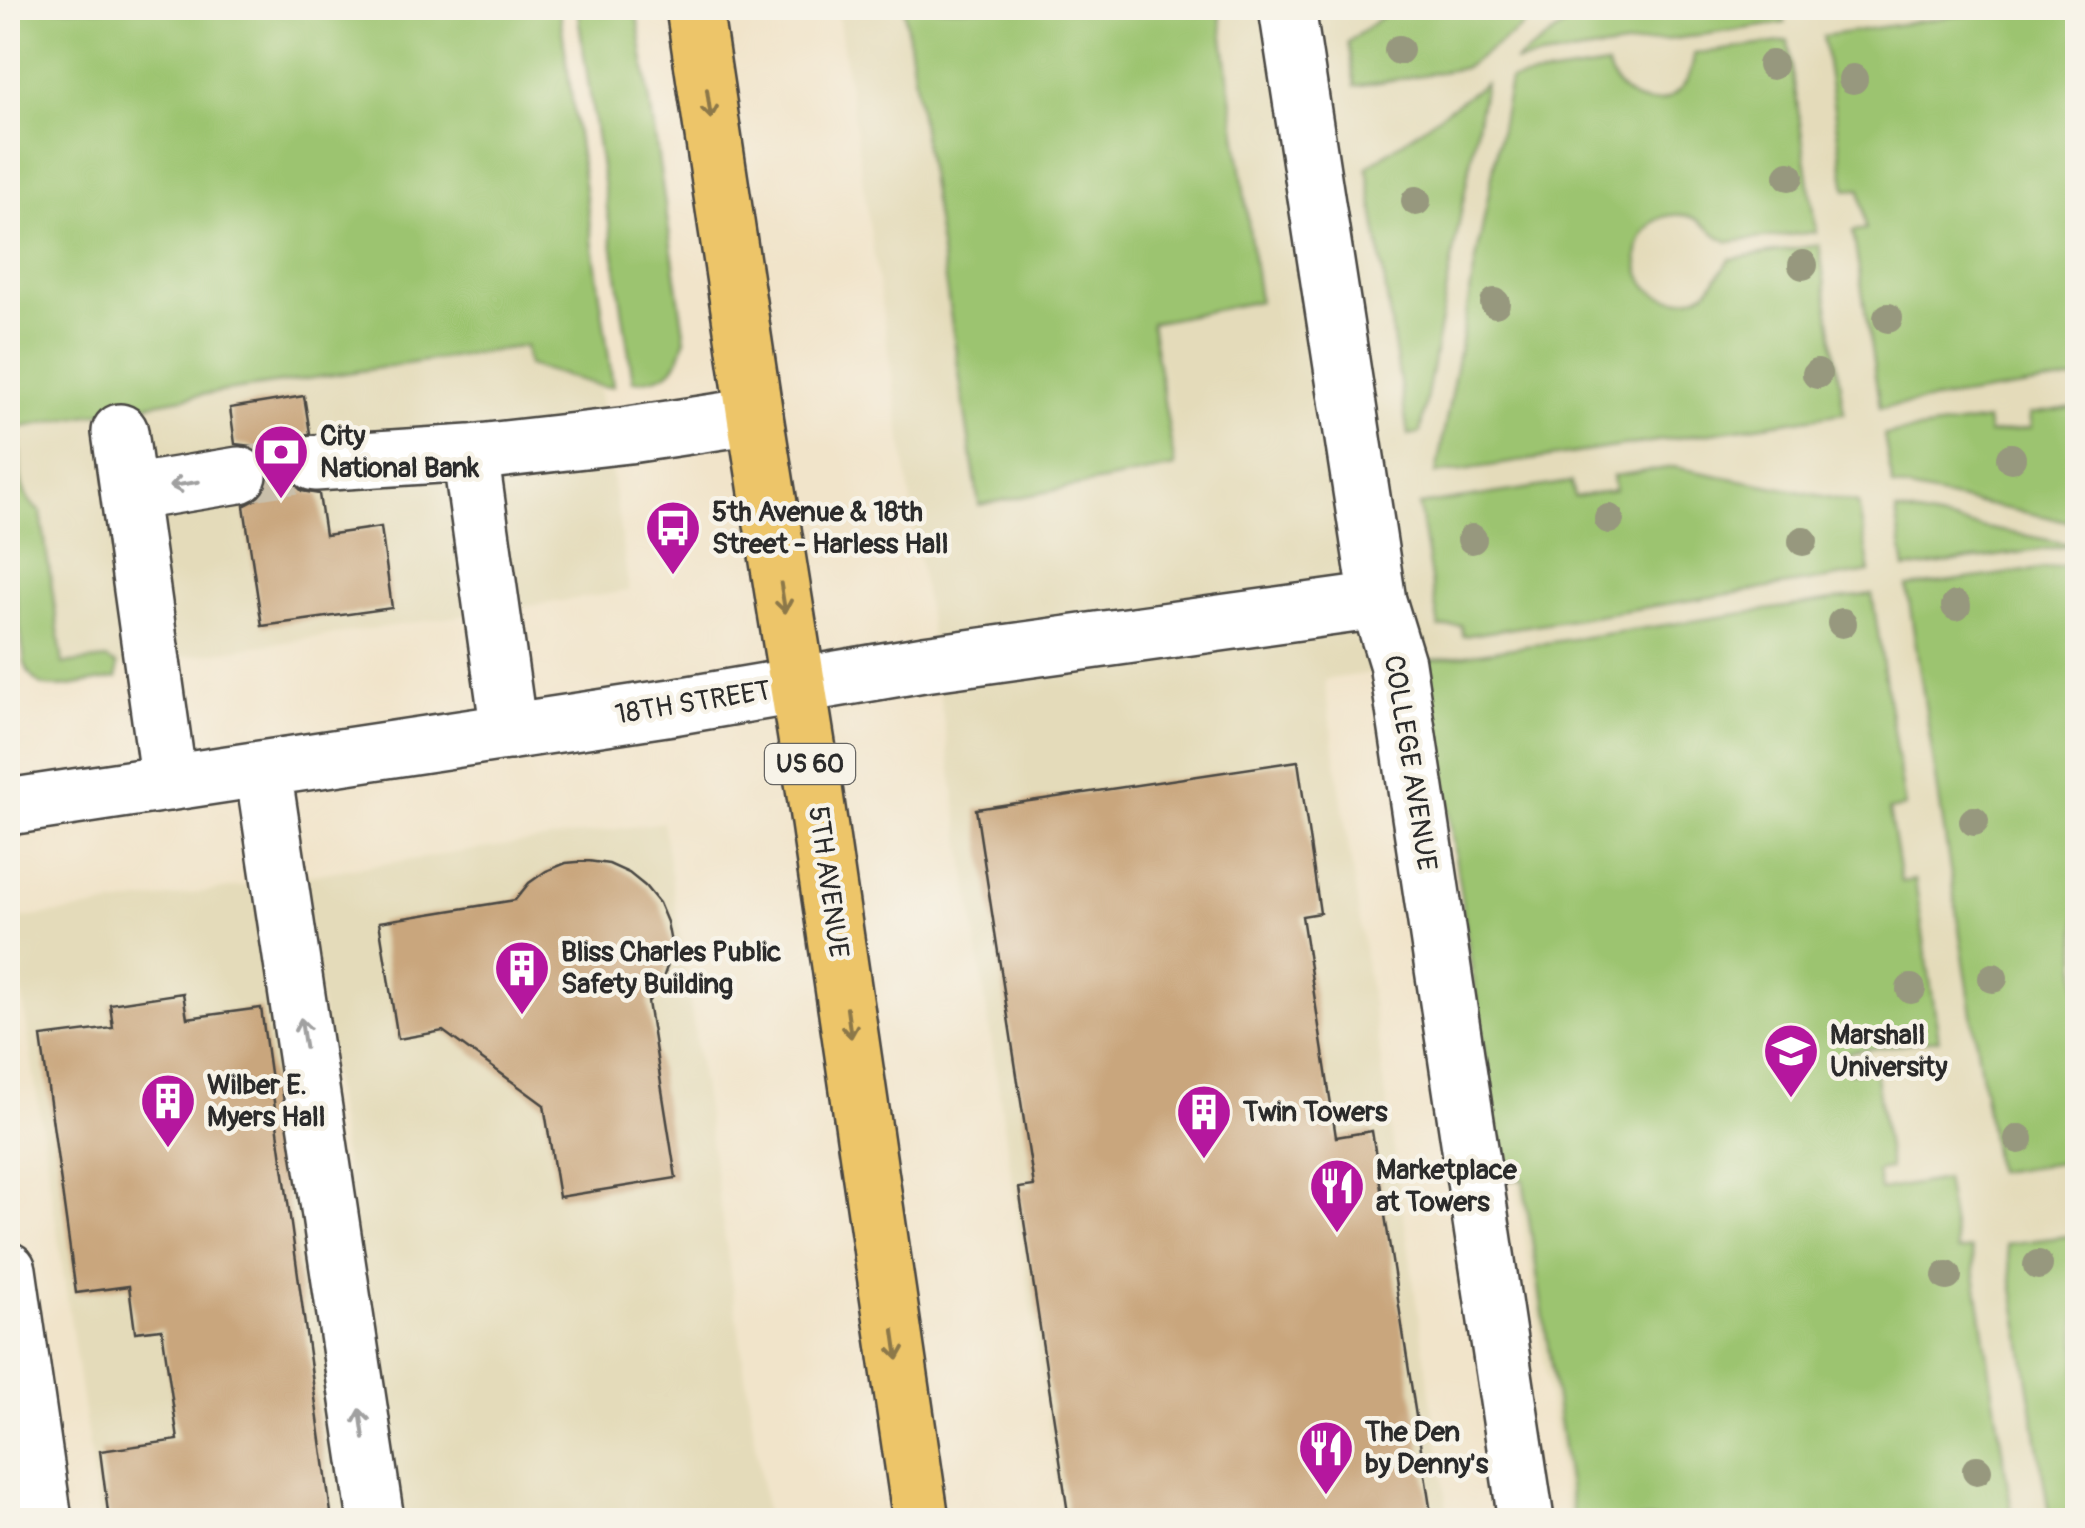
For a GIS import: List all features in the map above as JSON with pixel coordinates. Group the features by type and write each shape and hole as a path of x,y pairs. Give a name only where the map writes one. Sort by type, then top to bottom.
{"main road":[{"name":"5TH AVENUE","path":"694,8 922,1520"}],"street":[{"name":"COLLEGE AVENUE","path":"1287,8 1378,601 1396,663 1526,1520"},
{"path":"315,464 470,453 755,416"},
{"path":"120,432 169,783"},
{"path":"470,453 509,732"},
{"path":"128,494 239,475"},
{"name":"18TH STREET","path":"8,807 509,732 924,664 1378,601"},
{"path":"263,770 376,1520"},
{"path":"8,1270 44,1520"}],"shaded area":[{"path":"8,8 543,8 629,591 48,677 8,400"},
{"name":"Marshall University","path":"837,8 2077,8 2077,1520 1567,1520 1439,663 1324,680 1449,1520 1063,1520"},
{"path":"663,822 767,1520 397,1520 302,876"},
{"name":"Wilber E. Myers Hall","path":"257,884 352,1520 100,1520 11,920"}],"green space":[{"path":"8,8 559,8 613,386 604,387 528,365 525,346 200,395 17,428 22,483 31,503 41,513 63,664 106,659 117,665 117,678 56,687 37,682 25,664 8,545"},
{"path":"577,8 636,8 685,339 674,366 654,378 633,381"},
{"path":"904,8 1219,8 1259,301 1151,323 1175,467 979,505"},
{"path":"1394,8 1549,8 1464,68 1355,86 1348,42"},
{"path":"1590,8 1782,8 1785,23 1514,62"},
{"path":"2006,8 2058,8 2077,14 2077,379 1880,408 1853,231 1866,229 1860,189 1846,190 1823,36"},
{"path":"1788,41 1816,232 1729,242 1689,216 1664,217 1650,225 1642,238 1639,270 1646,284 1658,294 1688,298 1706,291 1730,259 1819,245 1844,413 1436,474 1510,80 1607,66 1616,84 1628,95 1656,102 1681,88 1690,73 1694,54"},
{"path":"1485,83 1420,433 1408,435 1367,167"},
{"path":"2077,407 2077,523 1893,486 1884,435 1987,420 1989,434 2031,428 2029,414"},
{"path":"1674,467 1858,503 1870,572 1463,636 1461,625 1439,628 1419,505 1571,482 1574,497 1615,490 1613,476"},
{"path":"1896,511 2075,545 1905,569"},
{"path":"2077,564 2077,1161 1996,1172 1907,587"},
{"path":"1872,594 1905,807 1889,810 1901,882 1915,880 1939,1039 1848,1052 1850,1073 1875,1069 1890,1169 1877,1171 1880,1190 1945,1179 1957,1251 1971,1249 2013,1520 1574,1520 1523,1179 1503,1181 1426,661"},
{"path":"2077,1235 2077,1520 2050,1520 2006,1244"}],"building":[{"name":"City National Bank","path":"304,396 310,433 297,438 287,450 284,466 289,479 302,491 319,494 325,535 381,527 392,608 262,626 244,506 259,498 268,487 270,471 262,455 251,446 235,444 230,408"},
{"name":"Twin Towers","path":"1298,761 1320,913 1302,916 1336,1137 1372,1131 1432,1520 1069,1520 1019,1188 1034,1186 976,809"},
{"name":"Bliss Charles Public Safety Building","path":"566,863 609,864 629,873 659,903 667,922 671,943 668,964 661,984 648,1002 676,1178 559,1197 544,1105 443,1031 398,1039 379,922 515,900 546,871"},
{"name":"Wilber E. Myers Hall","path":"183,993 187,1018 261,1008 332,1520 109,1520 100,1451 178,1440 162,1329 135,1332 129,1286 76,1293 41,1037 113,1028 110,1004"}],"tunnel":[{"path":"239,475 315,463"}],"place":[{"name":"City National Bank","path":"281,501"},
{"name":"5th Avenue & 18th Street - Harless Hall","path":"673,577"},
{"name":"Bliss Charles Public Safety Building","path":"522,1017"},
{"name":"Marshall University","path":"1791,1100"},
{"name":"Wilber E. Myers Hall","path":"168,1150"},
{"name":"Twin Towers","path":"1204,1161"},
{"name":"Marketplace at Towers","path":"1337,1235"},
{"name":"The Den by Denny's","path":"1326,1497"}]}
